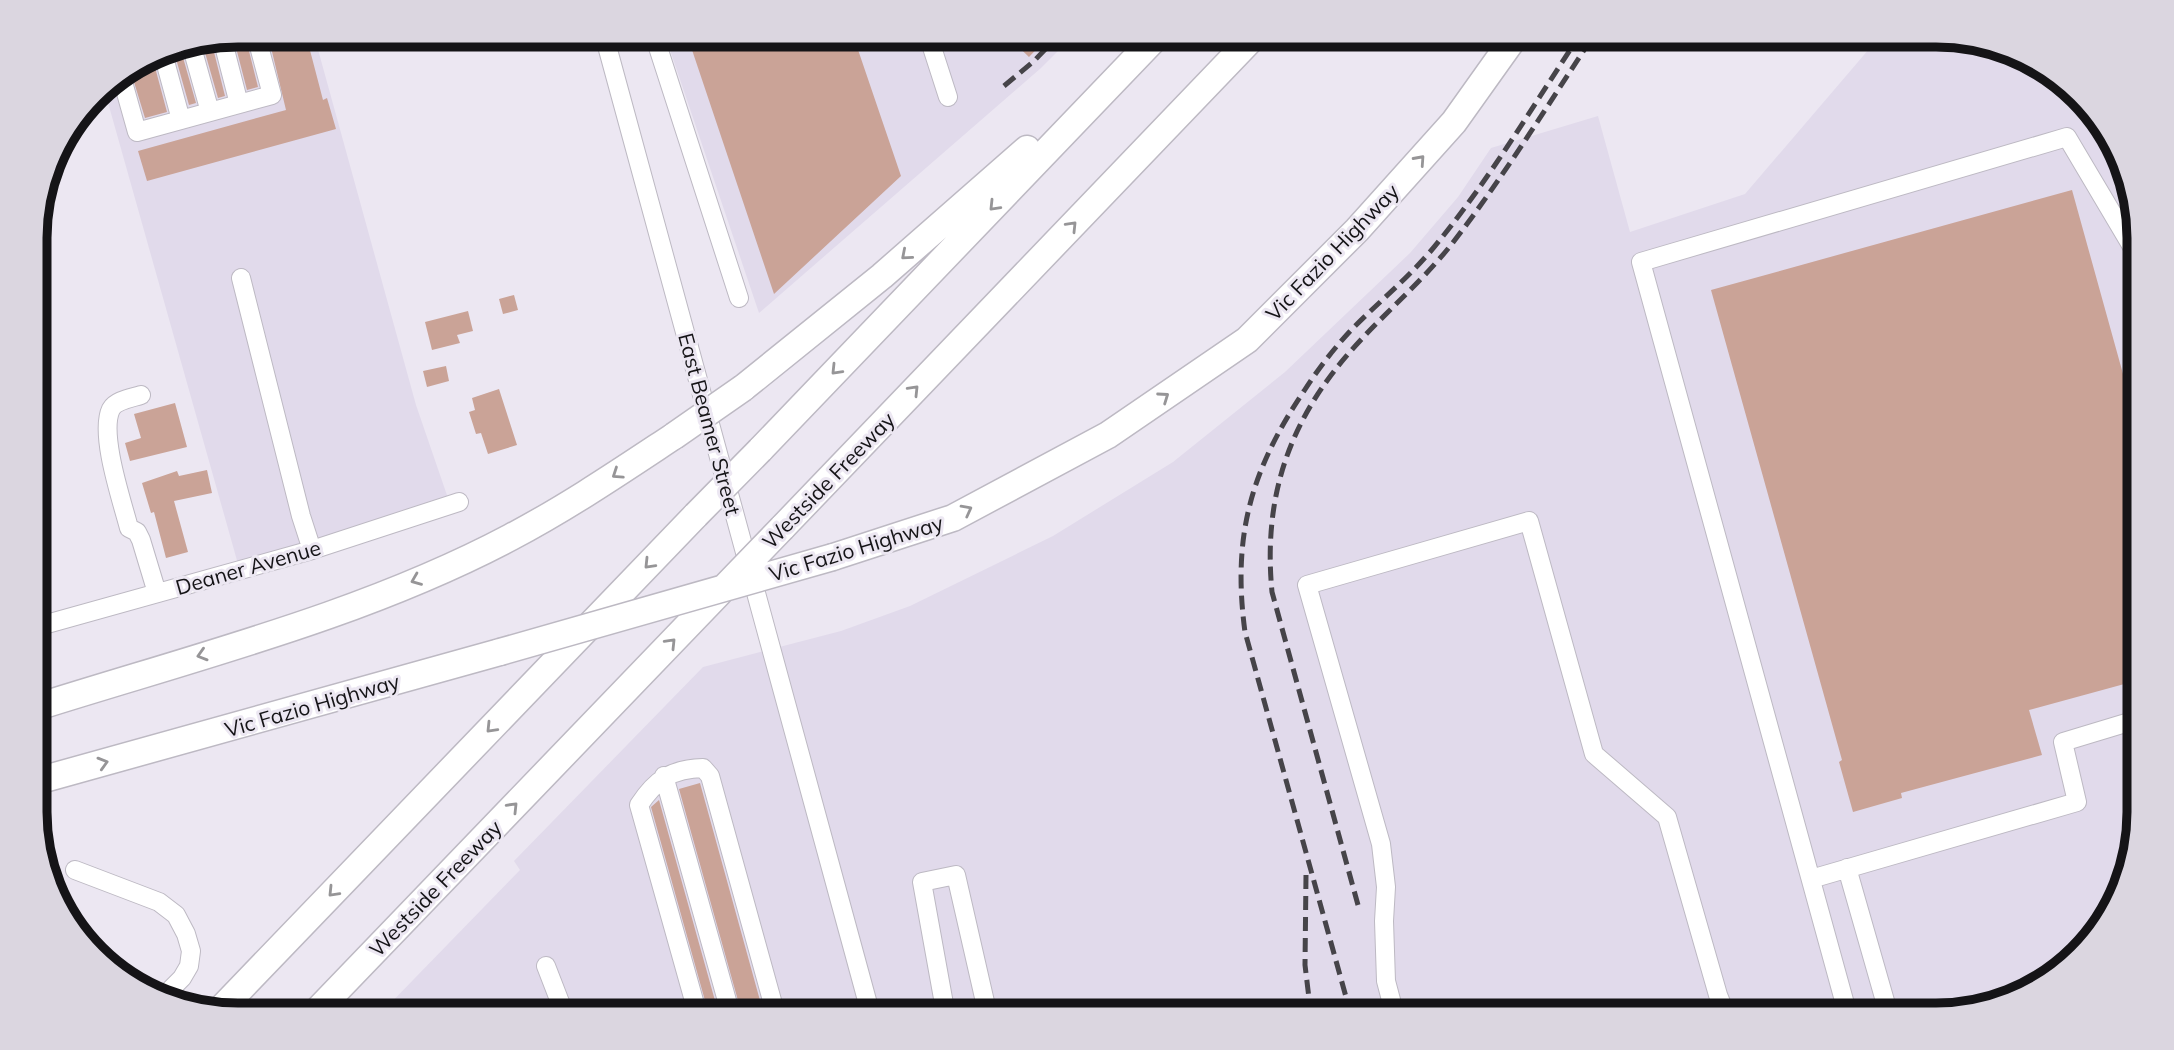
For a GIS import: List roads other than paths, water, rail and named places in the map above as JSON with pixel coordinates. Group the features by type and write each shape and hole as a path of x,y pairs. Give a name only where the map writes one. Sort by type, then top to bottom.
{"highway":[{"path":"228,1002 1146,47"},
{"name":"Westside Freeway","path":"325,1003 1243,47"},
{"name":"Vic Fazio Highway","path":"47,778 833,557 953,518 1108,435 1247,340 1357,230 1454,122 1507,47"},
{"path":"47,704 303,624 449,566 510,537 579,498 743,388 853,300 1026,150 1126,68"}],"street":[{"path":"124,86 136,132 272,95 259,47"},
{"name":"East Beamer Street","path":"607,47 868,1003"},
{"path":"658,47 739,298"},
{"path":"932,47 948,97"},
{"path":"225,48 239,104"},
{"path":"194,53 210,112"},
{"path":"165,62 181,120"},
{"path":"1844,1002 1641,262 2067,137 2127,238"},
{"path":"241,278 312,550"},
{"path":"141,395 117,403 111,410 108,440 110,458 129,528 137,532 141,540 158,593"},
{"name":"Deaner Avenue","path":"47,624 312,550 458,502"},
{"path":"1392,1002 1386,981 1386,887 1381,845 1307,585 1530,521 1594,754 1667,817 1721,1002"},
{"path":"1811,879 2077,802 2063,742 2127,723"},
{"path":"695,1003 639,805 649,790 664,776 691,768 703,768 710,776 773,1003"},
{"path":"664,776 728,1003"},
{"path":"1847,868 1885,1002"},
{"path":"75,870 159,902 176,915 191,951 189,966 171,990"},
{"path":"944,1003 922,882 956,875 985,1003"},
{"path":"546,966 560,1003"}],"railway":[{"path":"1004,86 1047,47"},
{"path":"1347,1002 1245,632 1241,565 1250,505 1271,448 1315,375 1346,335 1419,264 1458,217 1572,47"},
{"path":"1358,905 1272,592 1270,558 1276,494 1295,435 1328,380 1349,353 1451,245 1507,168 1586,47"},
{"path":"1306,875 1305,965 1309,1002"}]}
